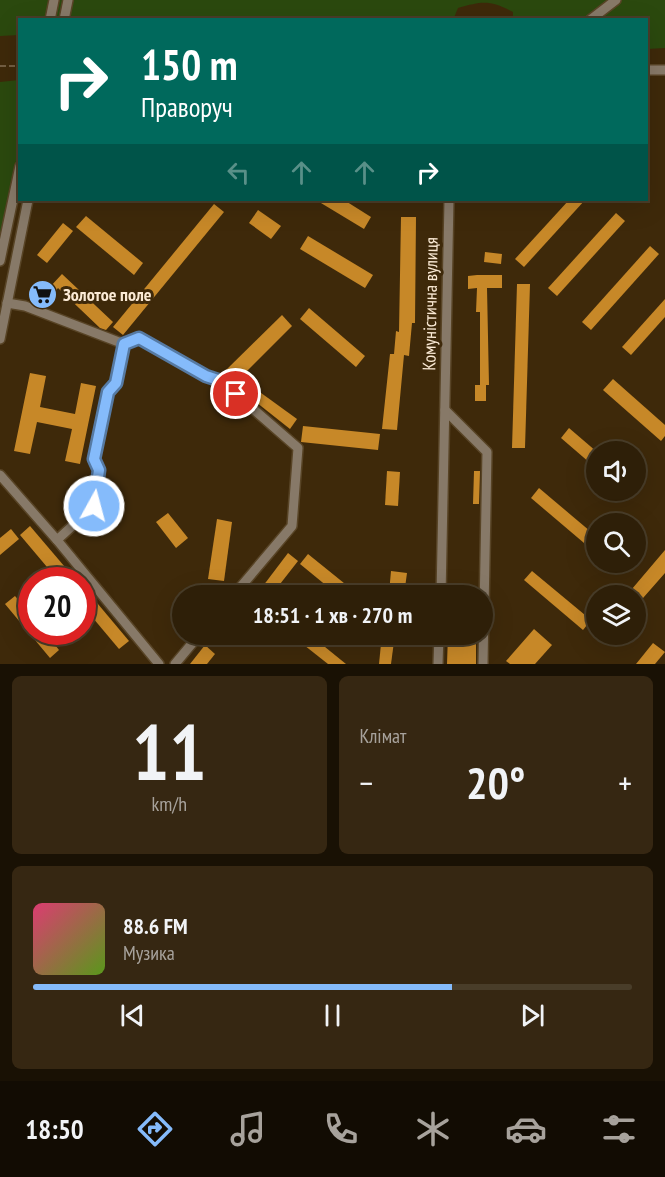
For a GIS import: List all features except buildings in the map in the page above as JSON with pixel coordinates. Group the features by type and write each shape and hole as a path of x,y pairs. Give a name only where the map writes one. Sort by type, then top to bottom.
{"street":[{"path":"54,0 50,17 56,18 64,18 68,0"},
{"path":"593,18 616,0"},
{"path":"648,70 665,70"},
{"path":"0,261 18,176"},
{"path":"0,339 28,201"},
{"name":"Комуністична вулиця","path":"441,585 449,201"},
{"path":"7,303 25,306 124,344 139,338 206,376 221,381 298,448 292,525 242,585"},
{"path":"57,540 94,506 99,470 94,459 108,392 116,383 124,344"},
{"path":"445,410 487,452 483,664"},
{"path":"0,475 159,664"},
{"path":"175,664 191,645"},
{"path":"438,664 439,645"}],"path":[{"path":"0,66 18,66"}],"green space":[{"path":"0,0 665,0 665,48 648,49 648,18 513,18 513,12 498,5 486,3 458,8 454,18 18,18 18,35 0,36"},
{"path":"18,80 18,151 0,242 0,82"}],"place":[{"name":"Золотое поле","path":"42,294"}],"route":[{"path":"94,506 99,470 94,459 108,392 116,383 124,344 139,338 206,376 221,381 236,394"}]}
